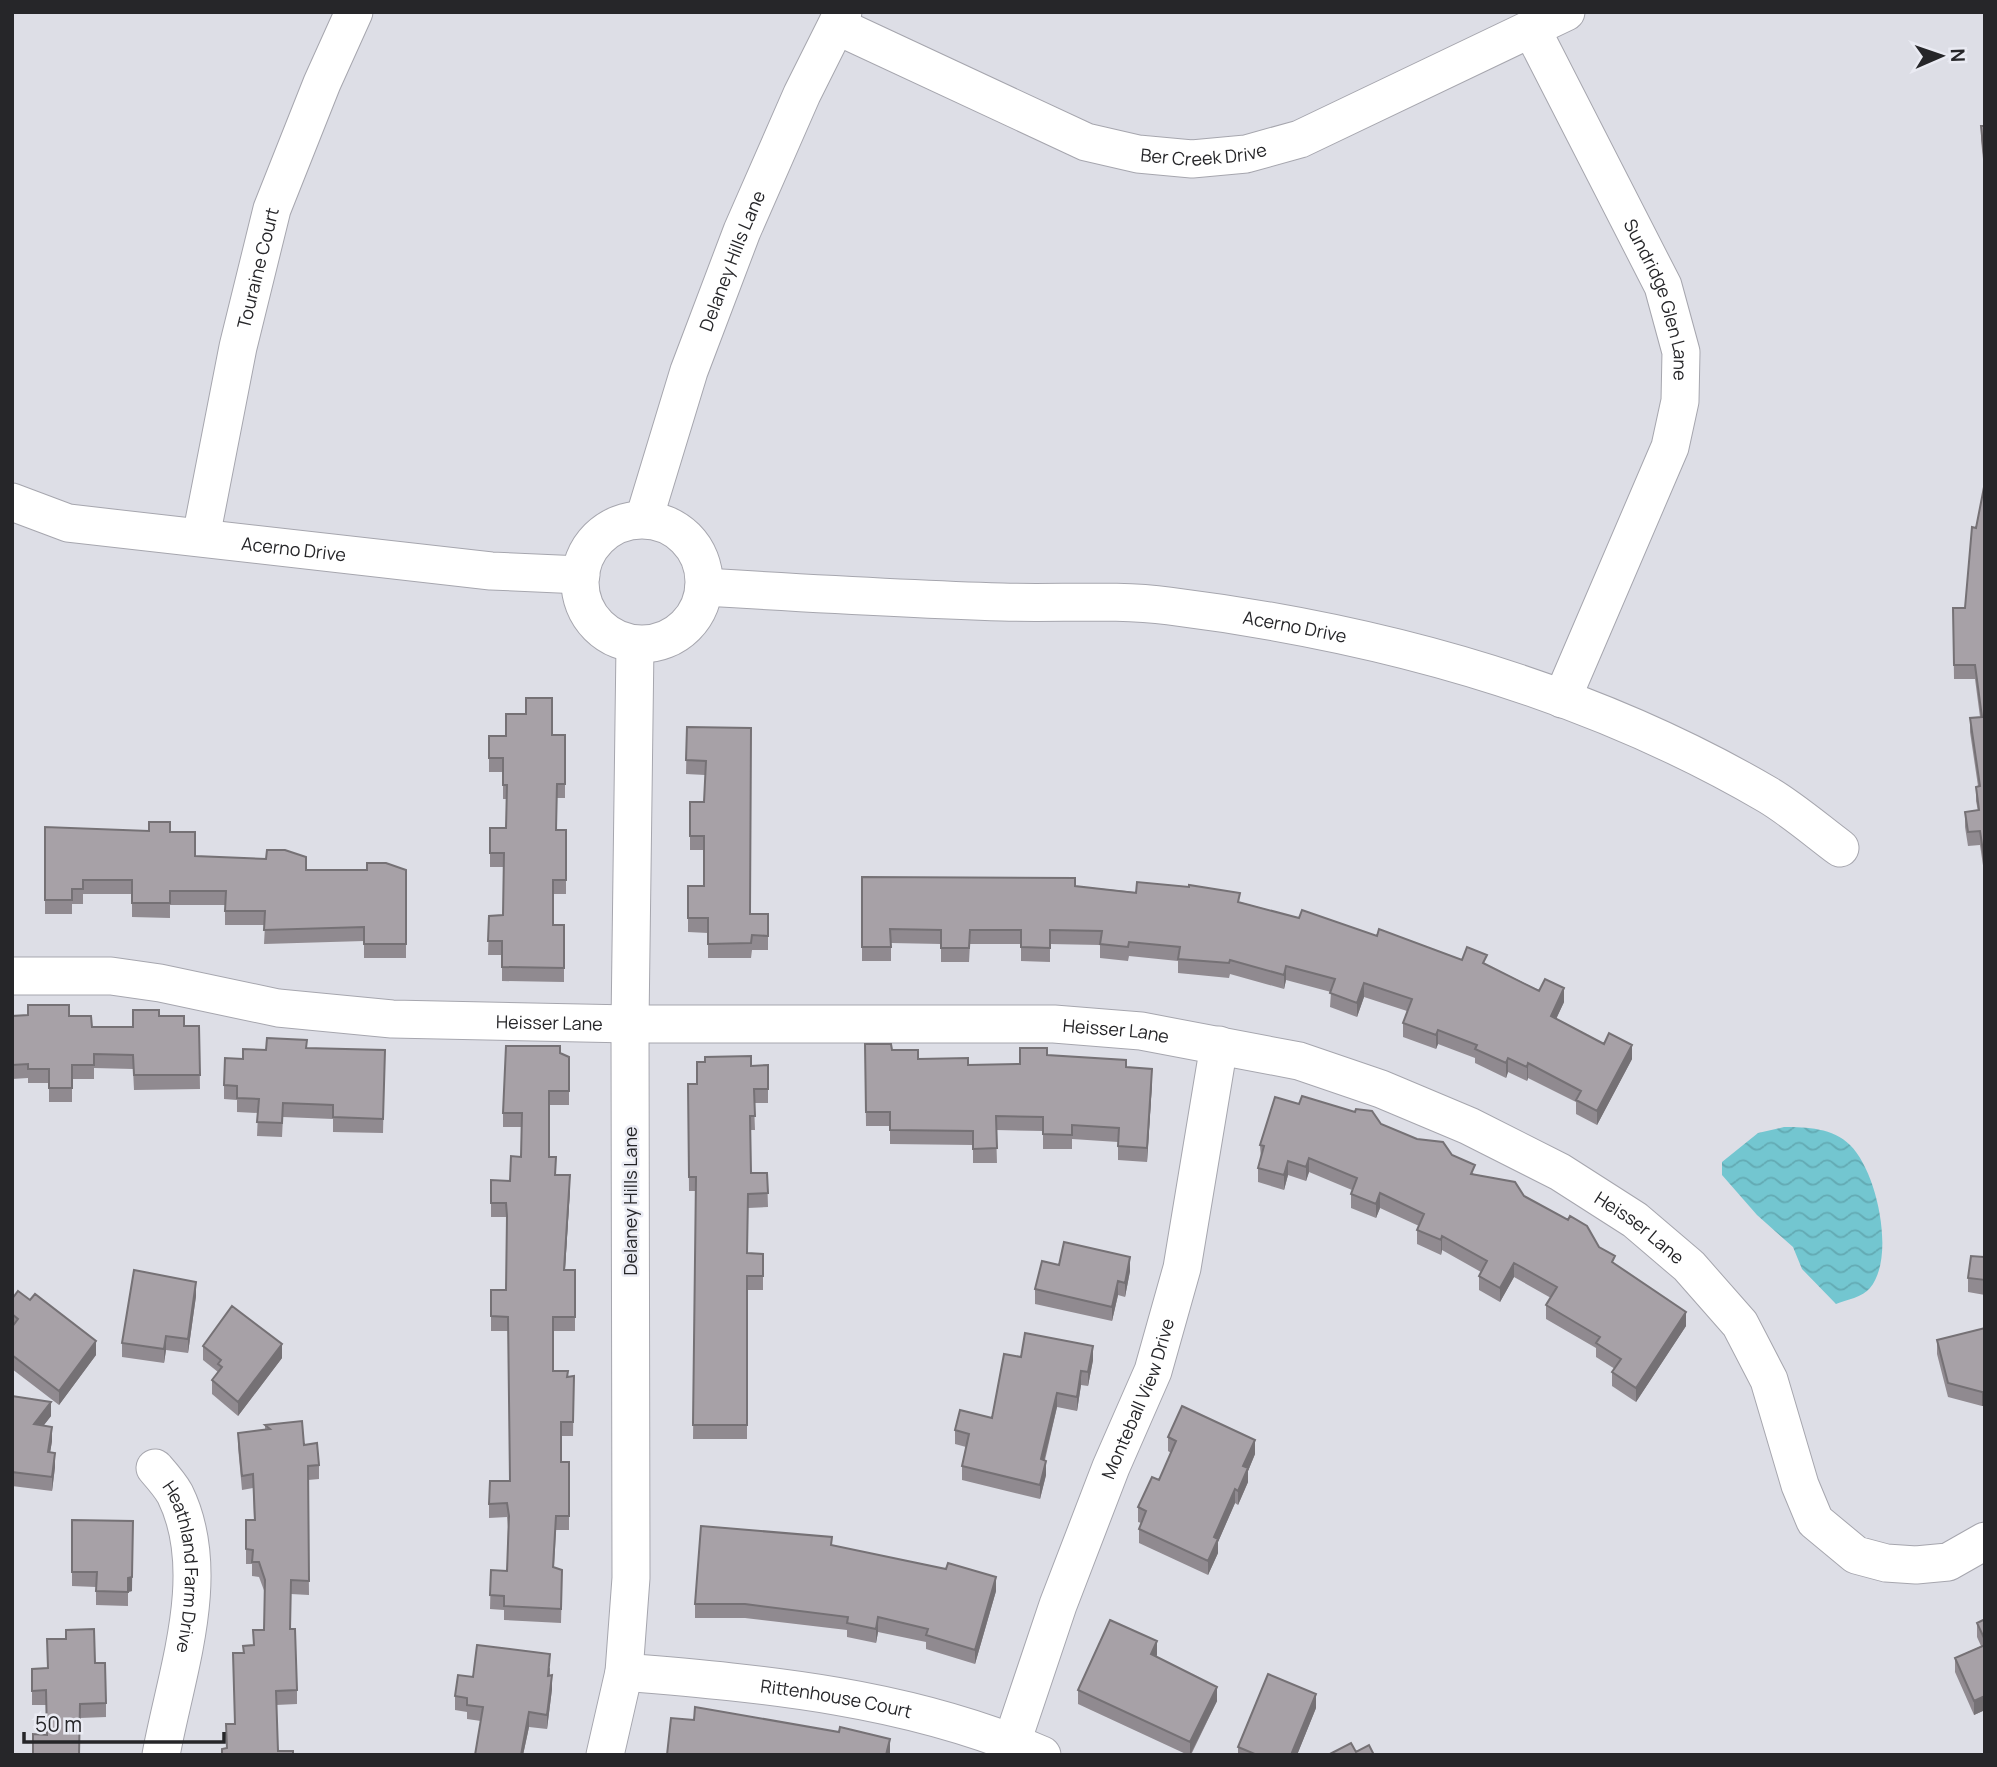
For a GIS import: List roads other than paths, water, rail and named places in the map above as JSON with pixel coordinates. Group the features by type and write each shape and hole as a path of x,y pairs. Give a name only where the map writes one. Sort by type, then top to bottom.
{"street":[{"name":"Touraine Court","path":"201,537 238,347 272,209 322,83 354,12"},
{"name":"Ber Creek Drive","path":"840,19 1086,142 1138,154 1192,159 1246,154 1300,139 1566,12"},
{"name":"Delaney Hills Lane","path":"643,519 689,371 742,231 802,94 840,19"},
{"name":"Sundridge Glen Lane","path":"1532,30 1663,286 1681,352 1680,401 1670,447 1562,699"},
{"name":"Acerno Drive","path":"12,502 68,523 491,571 581,575"},
{"path":"643,519 665,524 684,535 698,552 705,573 697,613 686,628 671,639 635,645 610,635 590,617 583,605 581,575 592,545 606,531 624,522 643,519"},
{"name":"Acerno Drive","path":"704,587 901,599 1165,606 1325,632 1423,655 1562,699 1673,744 1770,797 1840,848"},
{"name":"Delaney Hills Lane","path":"605,1755 624,1672 631,1578 630,1024 635,645"},
{"name":"Heisser Lane","path":"12,976 111,976 329,1015 468,1022 1054,1024 1141,1031 1299,1061 1381,1089 1469,1126 1560,1171 1635,1220 1689,1266 1740,1324 1769,1380 1800,1485 1815,1521 1856,1555 1886,1563 1916,1565 1948,1562 1985,1541"},
{"name":"Monteball View Drive","path":"1027,1748 1058,1605 1111,1466 1153,1371 1182,1268 1219,1045"},
{"name":"Heathland Farm Drive","path":"155,1468 174,1492 184,1517 191,1551 191,1591 185,1638 161,1755"},
{"name":"Rittenhouse Court","path":"624,1672 823,1692 890,1706 1027,1748"}],"water":[{"path":"1784,1127 1811,1128 1836,1135 1860,1157 1868,1174 1880,1215 1882,1256 1878,1274 1870,1288 1859,1296 1836,1304 1802,1269 1793,1247 1757,1215 1722,1175 1722,1162 1758,1133"}]}
